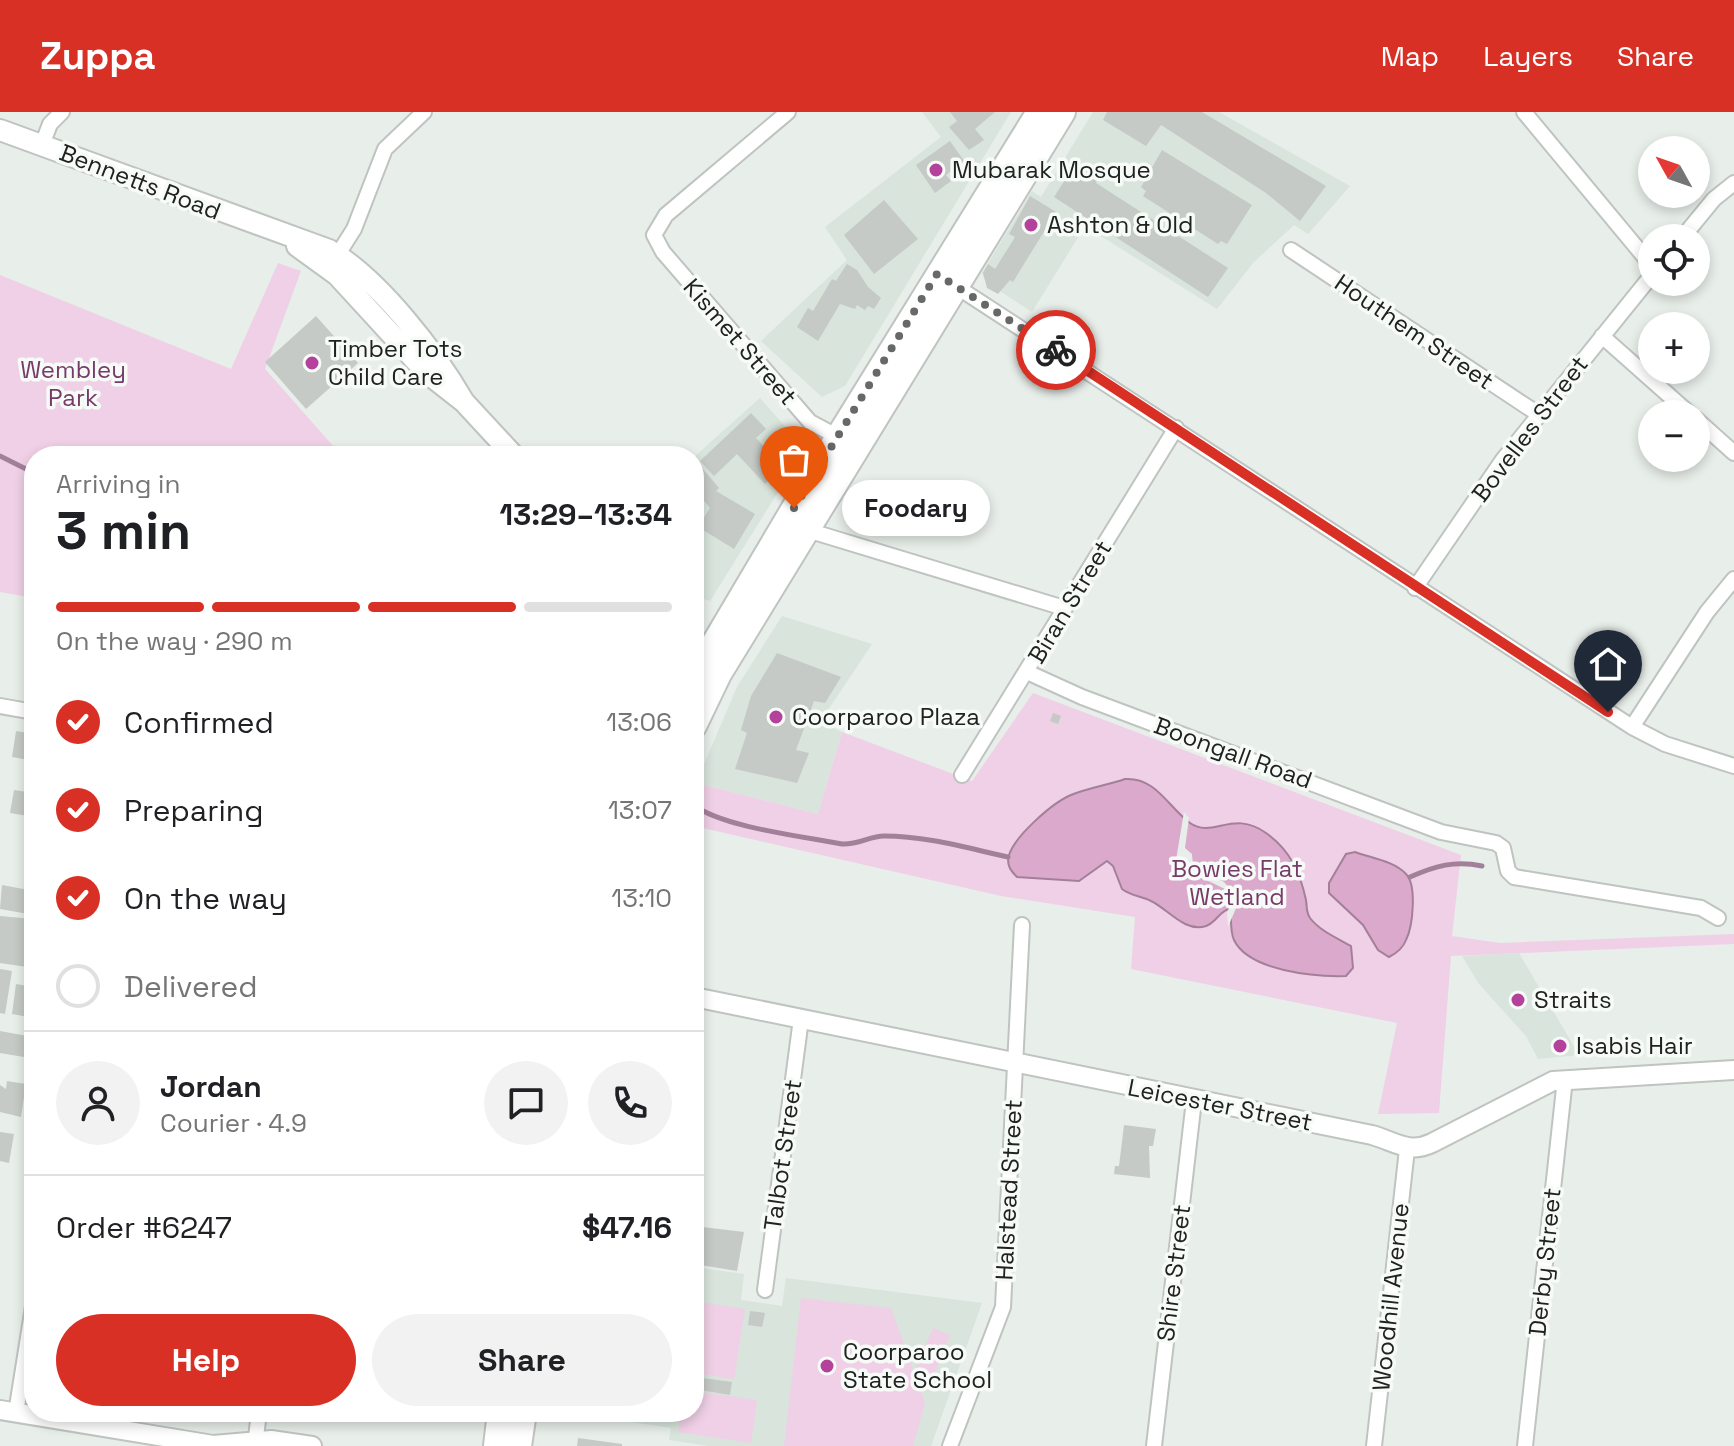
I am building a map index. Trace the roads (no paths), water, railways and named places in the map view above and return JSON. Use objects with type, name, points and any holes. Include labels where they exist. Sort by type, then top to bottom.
[{"type":"highway","points":[[704,664],[807,530],[1039,112]]},
{"type":"highway","points":[[704,664],[838,437],[1063,112]]},
{"type":"highway","points":[[496,1446],[499,1422]]},
{"type":"highway","points":[[519,1446],[523,1422]]},
{"type":"main road","name":"Bennetts Road","points":[[0,130],[280,234],[333,262],[427,373],[464,402],[505,446]]},
{"type":"street","points":[[42,145],[50,124],[62,112]]},
{"type":"street","points":[[333,262],[354,229],[385,149],[424,112]]},
{"type":"street","name":"Kismet Street","points":[[788,112],[666,215],[654,235],[663,252],[810,422],[838,437]]},
{"type":"street","points":[[1524,112],[1638,249]]},
{"type":"street","points":[[1693,224],[1714,199],[1734,183]]},
{"type":"street","name":"Houthem Street","points":[[1291,250],[1538,414]]},
{"type":"street","points":[[947,280],[1632,727],[1665,744],[1734,766]]},
{"type":"street","name":"Bovelles Street","points":[[1415,588],[1538,414],[1638,292]]},
{"type":"street","points":[[1602,336],[1674,400]]},
{"type":"street","name":"Biran Street","points":[[962,775],[1176,428]]},
{"type":"street","points":[[1710,432],[1734,453]]},
{"type":"street","points":[[807,530],[1064,608]]},
{"type":"street","points":[[1632,727],[1707,612],[1734,579]]},
{"type":"street","name":"Boongall Road","points":[[1027,672],[1082,697],[1441,832],[1496,843],[1503,848],[1508,871],[1514,877],[1701,908],[1718,918]]},
{"type":"street","points":[[0,706],[24,710]]},
{"type":"street","name":"Halstead Street","points":[[950,1446],[1003,1307],[1022,925]]},
{"type":"street","name":"Leicester Street","points":[[704,999],[1372,1135],[1407,1149]]},
{"type":"street","name":"Talbot Street","points":[[765,1290],[801,1019]]},
{"type":"street","points":[[1407,1149],[1420,1149],[1535,1087],[1565,1079],[1734,1070]]},
{"type":"street","name":"Derby Street","points":[[1525,1446],[1565,1079]]},
{"type":"street","name":"Shire Street","points":[[1154,1446],[1194,1100]]},
{"type":"street","name":"Woodhill Avenue","points":[[1374,1446],[1407,1149]]},
{"type":"street","points":[[8,1411],[24,1343]]},
{"type":"street","points":[[74,1422],[213,1445],[312,1446]]},
{"type":"street","points":[[256,1444],[258,1422]]},
{"type":"waterway","points":[[0,456],[24,468]]},
{"type":"waterway","points":[[704,811],[743,825],[842,844],[879,836],[915,838],[1008,857]]},
{"type":"waterway","points":[[1410,877],[1445,865],[1482,866]]},
{"type":"place","name":"Mubarak Mosque","points":[[936,170]]},
{"type":"place","name":"Ashton & Old","points":[[1031,225]]},
{"type":"place","name":"Timber Tots Child Care","points":[[312,363]]},
{"type":"place","name":"Foodary","points":[[794,508]]},
{"type":"place","name":"Coorparoo Plaza","points":[[776,717]]},
{"type":"place","name":"Straits","points":[[1518,1000]]},
{"type":"place","name":"Isabis Hair","points":[[1560,1046]]},
{"type":"place","name":"Coorparoo State School","points":[[827,1366]]},
{"type":"park label","name":"Wembley Park","points":[[73,384]]},
{"type":"park label","name":"Bowies Flat Wetland","points":[[1237,883]]}]
